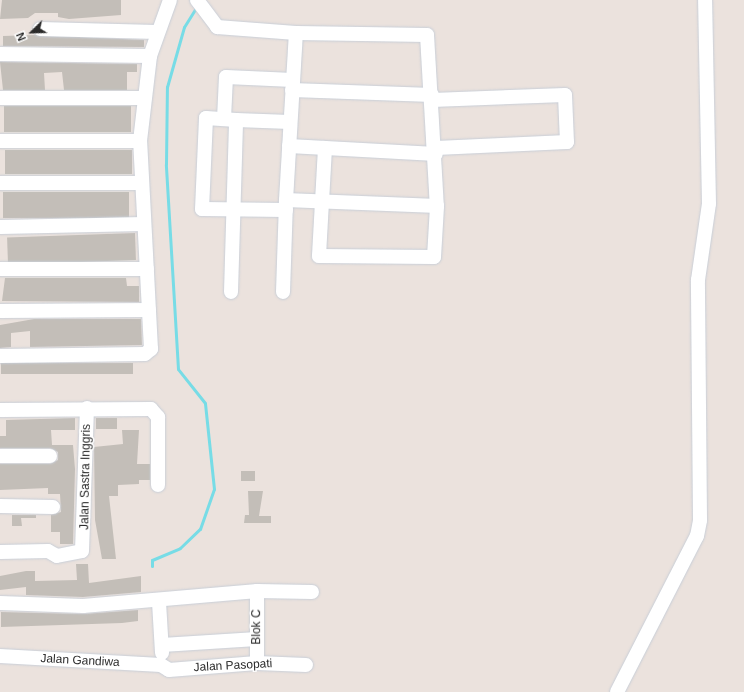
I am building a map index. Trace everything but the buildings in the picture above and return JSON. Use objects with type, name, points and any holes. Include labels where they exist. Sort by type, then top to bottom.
[{"type":"street","points":[[0,356],[145,354],[151,349],[140,141],[143,98],[150,56],[157,32],[170,0]]},
{"type":"street","points":[[197,0],[217,27],[296,33],[427,35],[436,151],[437,206],[434,257],[319,256],[325,148]]},
{"type":"street","points":[[617,692],[697,536],[700,520],[698,280],[709,204],[705,0]]},
{"type":"street","points":[[40,29],[157,32]]},
{"type":"street","points":[[283,292],[290,122],[296,33]]},
{"type":"street","points":[[0,54],[150,56]]},
{"type":"street","points":[[231,292],[234,210],[230,119],[226,77],[292,85],[432,97],[565,94],[567,142],[436,151],[289,146]]},
{"type":"street","points":[[0,98],[143,98]]},
{"type":"street","points":[[290,122],[206,118],[202,208],[234,210],[321,201],[437,206]]},
{"type":"street","points":[[0,141],[140,141]]},
{"type":"street","points":[[0,183],[142,182]]},
{"type":"street","points":[[0,227],[144,224]]},
{"type":"street","points":[[0,268],[147,269]]},
{"type":"street","points":[[0,311],[149,310]]},
{"type":"street","points":[[0,410],[87,408],[156,412],[158,485]]},
{"type":"street","name":"Jalan Sastra Inggris","points":[[0,552],[48,552],[57,556],[78,554],[84,546],[87,408]]},
{"type":"street","points":[[0,456],[50,456]]},
{"type":"street","points":[[0,506],[53,507]]},
{"type":"street","points":[[0,603],[83,606],[159,602],[257,591],[312,592]]},
{"type":"street","name":"Blok C","points":[[257,591],[257,663]]},
{"type":"street","points":[[159,602],[162,645],[161,665]]},
{"type":"street","points":[[162,645],[257,639]]},
{"type":"street","name":"Jalan Gandiwa","points":[[0,656],[161,665]]},
{"type":"street","name":"Jalan Pasopati","points":[[161,665],[169,670],[257,663],[306,665]]},
{"type":"waterway","points":[[152,566],[152,560],[180,548],[200,529],[214,489],[205,403],[178,369],[166,164],[167,87],[184,27],[197,6]]}]
